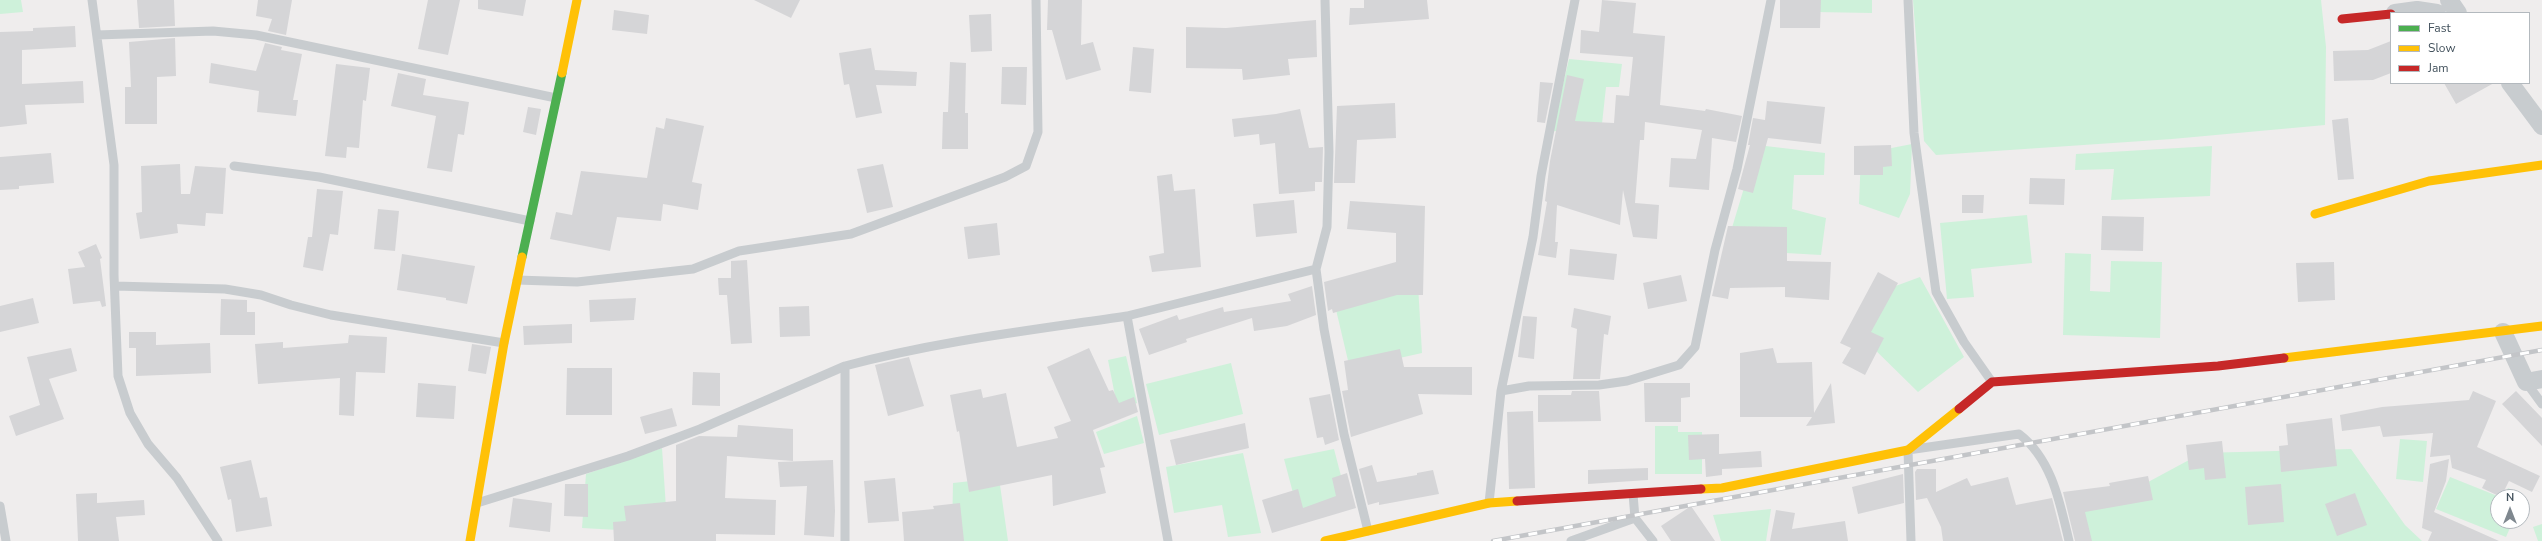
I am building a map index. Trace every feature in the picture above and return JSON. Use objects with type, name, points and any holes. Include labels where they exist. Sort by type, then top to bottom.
[{"type":"street","points":[[470,541],[504,342],[576,0]]},
{"type":"street","points":[[2449,0],[2457,12]]},
{"type":"street","points":[[2402,12],[2417,10],[2430,12]]},
{"type":"street","points":[[2342,19],[2390,14]]},
{"type":"street","points":[[2511,84],[2542,126]]},
{"type":"street","points":[[2315,214],[2429,181],[2542,164]]},
{"type":"street","points":[[1325,541],[1489,503],[1722,488],[1908,450],[1992,382],[2218,366],[2542,326]]},
{"type":"street","points":[[2503,332],[2534,380]]},
{"type":"lane","points":[[92,0],[114,165],[115,286],[118,376],[130,413],[148,444],[177,478],[218,541]]},
{"type":"lane","points":[[517,280],[577,282],[693,269],[739,251],[851,234],[1005,177],[1026,166],[1038,132],[1036,0]]},
{"type":"lane","points":[[1325,0],[1329,152],[1327,227],[1316,269],[1324,329],[1342,427],[1368,531]]},
{"type":"lane","points":[[1489,503],[1501,391],[1531,245],[1540,176],[1575,0]]},
{"type":"lane","points":[[1501,391],[1529,386],[1599,385],[1627,381],[1679,365],[1695,346],[1715,250],[1737,168],[1771,0]]},
{"type":"lane","points":[[1908,0],[1914,133],[1936,292],[1964,342],[1992,382]]},
{"type":"lane","points":[[97,35],[214,31],[256,35],[556,98]]},
{"type":"lane","points":[[234,166],[319,177],[530,221]]},
{"type":"lane","points":[[477,503],[628,456],[700,429],[845,366],[883,356],[978,338],[1127,316],[1316,269]]},
{"type":"lane","points":[[115,286],[225,289],[261,295],[291,306],[331,315],[504,342]]},
{"type":"lane","points":[[1127,316],[1168,541]]},
{"type":"lane","points":[[845,366],[845,541]]},
{"type":"lane","points":[[2534,380],[2542,404]]},
{"type":"lane","points":[[1911,541],[1908,450],[2019,434],[2032,443],[2052,480],[2069,541]]},
{"type":"lane","points":[[1633,494],[1635,518],[1653,541]]},
{"type":"lane","points":[[0,506],[6,541]]},
{"type":"lane","points":[[1571,541],[1635,518]]},
{"type":"green space","points":[[0,0],[21,0],[23,12],[0,14]]},
{"type":"green space","points":[[1815,0],[1872,0],[1872,13],[1815,12]]},
{"type":"green space","points":[[1913,0],[2321,0],[2326,47],[2325,125],[2172,139],[1936,155],[1924,141]]},
{"type":"green space","points":[[1569,59],[1622,64],[1619,87],[1606,87],[1601,133],[1552,131]]},
{"type":"green space","points":[[1912,144],[1910,194],[1899,218],[1859,204],[1861,154]]},
{"type":"green space","points":[[1757,145],[1825,153],[1824,175],[1794,175],[1792,209],[1826,218],[1821,255],[1733,250],[1731,231]]},
{"type":"green space","points":[[2212,146],[2210,196],[2111,200],[2114,169],[2075,170],[2076,154]]},
{"type":"green space","points":[[2027,215],[2032,263],[1971,269],[1974,297],[1947,299],[1940,223]]},
{"type":"green space","points":[[2065,253],[2091,254],[2090,291],[2110,292],[2111,261],[2162,262],[2160,338],[2063,335]]},
{"type":"green space","points":[[1920,277],[1964,357],[1918,392],[1863,338],[1874,294]]},
{"type":"green space","points":[[1418,285],[1422,353],[1350,369],[1333,297]]},
{"type":"green space","points":[[1126,356],[1137,403],[1118,411],[1108,360]]},
{"type":"green space","points":[[1231,363],[1243,414],[1159,435],[1146,384]]},
{"type":"green space","points":[[1137,416],[1144,443],[1104,454],[1096,432]]},
{"type":"green space","points":[[1655,426],[1678,426],[1678,432],[1702,432],[1702,474],[1655,474]]},
{"type":"green space","points":[[2400,439],[2427,441],[2423,482],[2396,479]]},
{"type":"green space","points":[[662,448],[666,508],[636,531],[582,528],[586,474]]},
{"type":"green space","points":[[1334,449],[1348,503],[1285,521],[1293,493],[1284,459]]},
{"type":"green space","points":[[2351,449],[2405,525],[2422,541],[2078,541],[2069,499],[2137,488],[2202,453]]},
{"type":"green space","points":[[1243,453],[1261,533],[1228,537],[1222,505],[1174,513],[1166,467]]},
{"type":"green space","points":[[2450,477],[2490,493],[2490,529],[2510,529],[2506,537],[2436,509]]},
{"type":"green space","points":[[999,478],[1008,541],[912,541],[952,533],[953,483]]},
{"type":"green space","points":[[1771,509],[1766,541],[1721,541],[1713,515]]},
{"type":"green space","points":[[2542,524],[2542,541],[2538,541],[2533,527]]},
{"type":"building","points":[[137,0],[174,0],[175,26],[139,28]]},
{"type":"building","points":[[258,0],[292,0],[286,35],[268,31],[272,19],[256,16]]},
{"type":"building","points":[[428,0],[460,0],[448,55],[418,49]]},
{"type":"building","points":[[478,0],[526,0],[523,16],[478,9]]},
{"type":"building","points":[[754,0],[800,0],[791,18]]},
{"type":"building","points":[[1048,0],[1082,0],[1081,45],[1093,42],[1101,70],[1066,80],[1052,30],[1047,30]]},
{"type":"building","points":[[1364,0],[1427,0],[1429,19],[1349,25],[1350,8],[1364,8]]},
{"type":"building","points":[[1602,0],[1636,3],[1633,33],[1665,36],[1660,105],[1705,111],[1706,109],[1742,116],[1736,142],[1712,138],[1709,190],[1669,187],[1671,158],[1696,159],[1702,130],[1645,122],[1644,140],[1640,140],[1635,203],[1659,205],[1657,239],[1633,237],[1623,190],[1620,225],[1557,205],[1555,242],[1558,242],[1556,258],[1538,255],[1547,202],[1545,201],[1550,161],[1567,75],[1584,79],[1575,121],[1614,123],[1616,95],[1629,96],[1633,57],[1580,53],[1581,30],[1599,32]]},
{"type":"building","points":[[1780,0],[1821,0],[1820,28],[1780,28]]},
{"type":"building","points":[[614,10],[649,15],[647,34],[612,30]]},
{"type":"building","points":[[991,14],[992,51],[971,52],[969,15]]},
{"type":"building","points":[[1316,20],[1317,57],[1288,59],[1290,75],[1243,80],[1242,69],[1186,68],[1186,27],[1226,28]]},
{"type":"building","points":[[75,26],[76,47],[22,50],[22,84],[83,81],[84,103],[25,105],[27,124],[0,127],[0,32],[33,31],[33,28]]},
{"type":"building","points":[[175,38],[176,76],[157,77],[157,124],[125,124],[125,87],[131,87],[129,42]]},
{"type":"building","points":[[2390,41],[2390,73],[2373,80],[2334,81],[2333,51],[2368,50]]},
{"type":"building","points":[[265,43],[282,47],[281,50],[302,54],[293,100],[298,100],[296,116],[257,112],[259,91],[209,83],[211,63],[256,71]]},
{"type":"building","points":[[1133,47],[1154,49],[1151,93],[1129,91]]},
{"type":"building","points":[[871,48],[875,70],[917,72],[916,86],[876,85],[882,113],[856,118],[849,84],[844,85],[839,53]]},
{"type":"building","points":[[950,62],[966,63],[965,113],[968,113],[968,149],[942,149],[943,112],[948,112]]},
{"type":"building","points":[[336,64],[370,68],[366,101],[363,100],[359,148],[347,147],[346,158],[325,156]]},
{"type":"building","points":[[1002,67],[1027,67],[1026,105],[1001,104]]},
{"type":"building","points":[[398,73],[426,79],[423,95],[469,102],[464,135],[458,134],[452,172],[427,168],[436,116],[391,106]]},
{"type":"building","points":[[1540,82],[1553,83],[1545,123],[1537,122]]},
{"type":"building","points":[[2445,84],[2492,84],[2456,104]]},
{"type":"building","points":[[1767,101],[1825,107],[1821,144],[1768,138],[1753,193],[1738,189],[1750,145],[1748,145],[1753,118],[1765,120]]},
{"type":"building","points":[[1395,103],[1396,138],[1357,140],[1355,183],[1334,183],[1337,106]]},
{"type":"building","points":[[528,107],[541,109],[536,135],[523,132]]},
{"type":"building","points":[[1300,109],[1309,148],[1323,147],[1322,182],[1315,182],[1315,191],[1279,194],[1275,143],[1260,145],[1259,134],[1234,137],[1232,119],[1276,114]]},
{"type":"building","points":[[666,118],[704,126],[692,182],[702,184],[698,210],[663,204],[661,221],[617,217],[610,251],[550,239],[556,212],[572,215],[581,171],[647,178],[656,127],[664,129]]},
{"type":"building","points":[[2348,118],[2354,179],[2338,180],[2332,120]]},
{"type":"building","points":[[1891,145],[1892,166],[1883,167],[1883,175],[1854,175],[1854,146]]},
{"type":"building","points":[[51,153],[54,183],[19,186],[19,189],[0,190],[0,157]]},
{"type":"building","points":[[180,164],[181,194],[190,194],[195,166],[226,168],[223,214],[206,213],[205,226],[177,224],[178,233],[140,239],[136,213],[142,212],[141,166]]},
{"type":"building","points":[[883,164],[893,207],[867,213],[857,169]]},
{"type":"building","points":[[1172,174],[1174,191],[1195,189],[1201,267],[1152,272],[1149,256],[1164,253],[1157,176]]},
{"type":"building","points":[[2030,178],[2065,179],[2064,205],[2029,204]]},
{"type":"building","points":[[317,189],[343,191],[338,235],[330,234],[323,271],[303,267],[308,237],[312,237]]},
{"type":"building","points":[[1962,195],[1984,195],[1983,213],[1962,213]]},
{"type":"building","points":[[1294,200],[1297,233],[1256,237],[1253,204]]},
{"type":"building","points":[[1350,201],[1425,206],[1423,295],[1397,295],[1333,313],[1332,309],[1328,311],[1324,282],[1396,262],[1396,233],[1347,229]]},
{"type":"building","points":[[378,209],[399,211],[395,251],[374,249]]},
{"type":"building","points":[[2102,216],[2144,217],[2143,251],[2101,250]]},
{"type":"building","points":[[997,223],[1000,255],[968,259],[964,227]]},
{"type":"building","points":[[1728,226],[1787,227],[1787,261],[1831,262],[1829,300],[1785,297],[1785,287],[1730,288],[1728,299],[1712,296]]},
{"type":"building","points":[[96,244],[102,258],[100,259],[106,306],[102,307],[100,301],[73,304],[68,269],[85,267],[78,252]]},
{"type":"building","points":[[1570,249],[1617,254],[1614,280],[1568,275]]},
{"type":"building","points":[[402,254],[475,266],[467,304],[446,300],[446,298],[397,290]]},
{"type":"building","points":[[747,260],[752,343],[731,344],[727,295],[719,295],[718,278],[731,278],[731,261]]},
{"type":"building","points":[[2334,262],[2335,300],[2298,302],[2296,263]]},
{"type":"building","points":[[1878,272],[1898,283],[1871,332],[1884,338],[1865,375],[1842,363],[1851,348],[1840,343]]},
{"type":"building","points":[[1681,275],[1687,301],[1648,309],[1643,283]]},
{"type":"building","points":[[1312,286],[1316,315],[1287,326],[1254,331],[1252,318],[1186,339],[1187,342],[1149,355],[1139,329],[1177,315],[1179,320],[1223,307],[1224,312],[1291,301],[1288,294]]},
{"type":"building","points":[[33,298],[39,323],[0,332],[0,306]]},
{"type":"building","points":[[636,298],[634,320],[590,322],[589,300]]},
{"type":"building","points":[[221,299],[247,300],[247,312],[255,312],[255,335],[220,335]]},
{"type":"building","points":[[809,306],[810,336],[780,337],[779,307]]},
{"type":"building","points":[[1574,308],[1611,316],[1608,335],[1604,334],[1600,379],[1573,379],[1577,329],[1571,327]]},
{"type":"building","points":[[1523,316],[1537,317],[1534,359],[1518,357]]},
{"type":"building","points":[[572,324],[572,343],[524,345],[523,326]]},
{"type":"building","points":[[129,332],[156,332],[156,345],[210,343],[211,373],[136,376],[136,348],[129,348]]},
{"type":"building","points":[[349,335],[387,337],[385,373],[356,372],[354,416],[339,415],[340,378],[258,384],[255,344],[283,342],[283,348],[348,343]]},
{"type":"building","points":[[472,344],[491,347],[486,374],[468,371]]},
{"type":"building","points":[[71,348],[77,371],[49,379],[64,419],[16,436],[9,416],[40,405],[27,357]]},
{"type":"building","points":[[1089,348],[1109,391],[1113,390],[1119,403],[1134,397],[1138,412],[1093,430],[1105,467],[1100,468],[1106,493],[1053,506],[1052,475],[969,492],[959,431],[957,432],[950,395],[981,389],[983,398],[1006,393],[1017,447],[1058,438],[1054,427],[1071,421],[1047,367]]},
{"type":"building","points":[[1773,348],[1777,363],[1812,362],[1814,413],[1831,383],[1835,423],[1806,426],[1812,417],[1740,417],[1740,353]]},
{"type":"building","points":[[1400,349],[1404,367],[1472,367],[1472,395],[1418,394],[1423,414],[1351,437],[1342,391],[1348,390],[1344,361]]},
{"type":"building","points":[[909,357],[924,406],[888,416],[875,365]]},
{"type":"building","points":[[567,368],[612,368],[612,415],[566,415]]},
{"type":"building","points":[[693,372],[720,373],[720,406],[692,405]]},
{"type":"building","points":[[418,383],[456,386],[454,419],[416,417]]},
{"type":"building","points":[[1644,383],[1690,383],[1690,397],[1681,398],[1681,422],[1645,422]]},
{"type":"building","points":[[1572,391],[1599,391],[1601,421],[1538,422],[1538,395],[1571,395]]},
{"type":"building","points":[[2473,391],[2496,401],[2477,447],[2540,476],[2532,492],[2530,489],[2526,489],[2509,481],[2505,489],[2490,489],[2490,492],[2482,488],[2486,480],[2452,468],[2450,455],[2430,457],[2433,433],[2383,437],[2380,426],[2342,431],[2340,415],[2382,407],[2469,400]]},
{"type":"building","points":[[2516,391],[2542,418],[2542,446],[2502,404]]},
{"type":"building","points":[[1330,394],[1339,440],[1325,445],[1323,437],[1317,438],[1309,398]]},
{"type":"building","points":[[672,408],[677,426],[645,434],[640,417]]},
{"type":"building","points":[[1533,411],[1535,488],[1509,489],[1507,412]]},
{"type":"building","points":[[2332,418],[2337,466],[2281,472],[2279,446],[2288,445],[2286,424]]},
{"type":"building","points":[[1245,423],[1249,448],[1176,465],[1170,440]]},
{"type":"building","points":[[738,425],[793,429],[793,461],[727,456],[725,498],[776,500],[775,535],[716,534],[716,541],[614,541],[613,522],[626,521],[624,506],[676,501],[676,445],[699,436],[737,437]]},
{"type":"building","points":[[1719,434],[1719,454],[1761,451],[1762,467],[1722,469],[1722,475],[1706,477],[1705,459],[1689,460],[1688,435]]},
{"type":"building","points":[[2222,441],[2226,478],[2205,480],[2204,468],[2189,470],[2186,445]]},
{"type":"building","points":[[2449,459],[2446,481],[2434,512],[2499,541],[2428,541],[2432,532],[2422,528],[2430,464]]},
{"type":"building","points":[[251,460],[260,498],[267,497],[272,526],[236,532],[231,499],[228,500],[220,467]]},
{"type":"building","points":[[833,460],[835,511],[834,537],[804,535],[807,486],[780,487],[778,462]]},
{"type":"building","points":[[1372,465],[1377,482],[1417,475],[1417,473],[1433,470],[1439,494],[1379,505],[1379,502],[1368,505],[1359,469]]},
{"type":"building","points":[[1648,468],[1648,480],[1588,484],[1588,470]]},
{"type":"building","points":[[1917,469],[1936,469],[1936,492],[1967,478],[1971,486],[2008,477],[2016,505],[2052,498],[2063,541],[1943,541],[1941,527],[1927,498],[1916,500],[1915,472]]},
{"type":"building","points":[[1347,473],[1356,508],[1272,533],[1262,500],[1298,489],[1303,508],[1336,496],[1332,478]]},
{"type":"building","points":[[1903,474],[1904,503],[1858,514],[1852,487]]},
{"type":"building","points":[[2148,476],[2153,500],[2085,512],[2092,541],[2075,541],[2063,492],[2110,486],[2109,483]]},
{"type":"building","points":[[895,478],[899,521],[868,523],[864,481]]},
{"type":"building","points":[[565,484],[588,484],[588,517],[564,516]]},
{"type":"building","points":[[2281,484],[2284,522],[2248,525],[2245,487]]},
{"type":"building","points":[[97,493],[97,503],[144,500],[145,515],[116,517],[119,541],[78,541],[76,494]]},
{"type":"building","points":[[2355,493],[2367,525],[2337,536],[2325,504]]},
{"type":"building","points":[[513,498],[552,503],[550,532],[509,527]]},
{"type":"building","points":[[960,503],[964,541],[904,541],[902,512],[934,509],[933,506]]},
{"type":"building","points":[[1691,506],[1715,541],[1671,541],[1661,526]]},
{"type":"building","points":[[1776,510],[1795,513],[1792,529],[1845,521],[1848,541],[1770,541]]},
{"type":"railway","points":[[1493,541],[2542,350]]},
{"type":"traffic: fast","points":[[522,257],[562,73]]},
{"type":"traffic: slow","points":[[562,73],[577,0]]},
{"type":"traffic: slow","points":[[2315,214],[2429,181],[2542,165]]},
{"type":"traffic: slow","points":[[470,541],[504,343],[522,257]]},
{"type":"traffic: slow","points":[[2284,358],[2542,326]]},
{"type":"traffic: slow","points":[[1701,489],[1722,488],[1908,450],[1959,409]]},
{"type":"traffic: slow","points":[[1325,541],[1489,503],[1517,501]]},
{"type":"traffic: jam","points":[[2342,19],[2390,14]]},
{"type":"traffic: jam","points":[[1959,409],[1992,382],[2218,366],[2284,358]]},
{"type":"traffic: jam","points":[[1517,501],[1701,489]]}]
